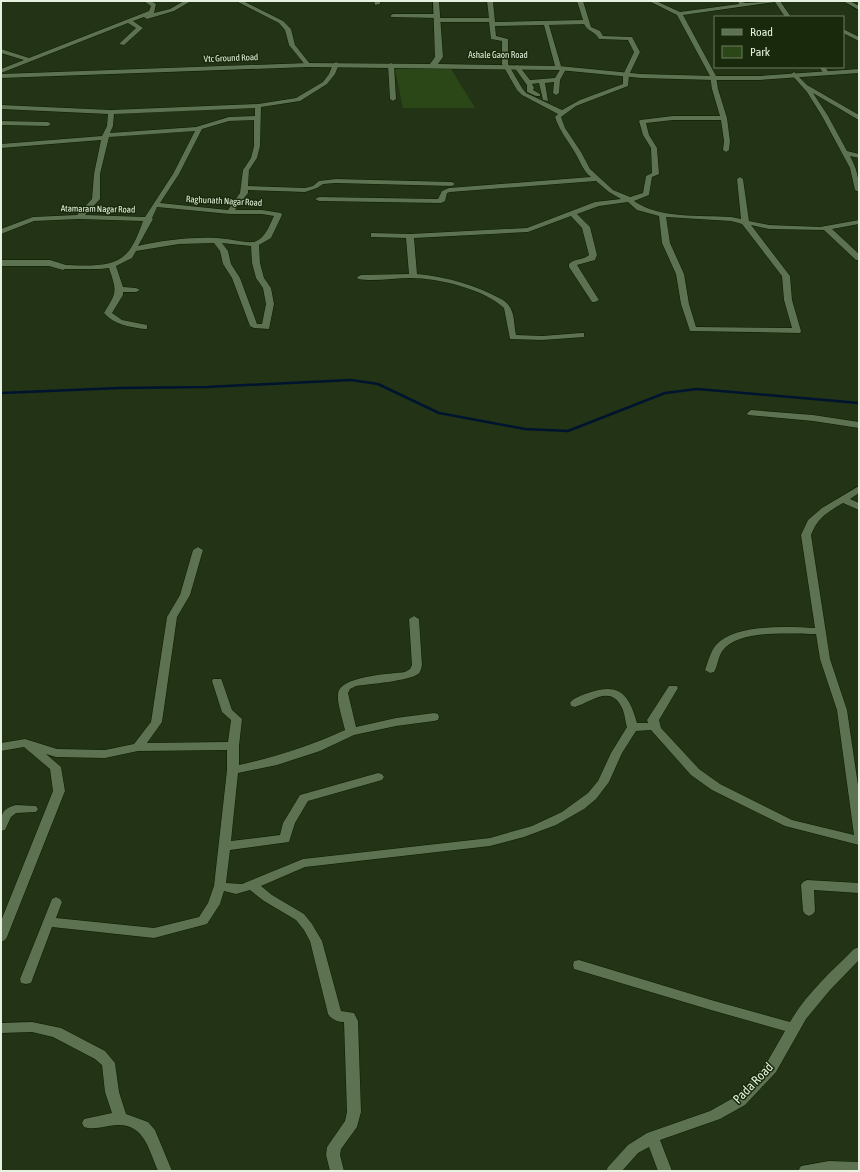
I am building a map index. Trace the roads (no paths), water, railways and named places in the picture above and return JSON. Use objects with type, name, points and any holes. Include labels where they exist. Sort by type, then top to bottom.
[{"type":"street","points":[[1,71],[152,12],[154,5],[147,1]]},
{"type":"street","points":[[137,18],[152,17],[172,10],[188,1]]},
{"type":"street","points":[[239,1],[281,22],[288,30],[292,45],[308,65]]},
{"type":"street","points":[[433,65],[439,57],[436,1]]},
{"type":"street","points":[[490,1],[493,38],[505,39],[506,65],[519,89],[524,94],[562,113]]},
{"type":"street","points":[[580,1],[586,15],[586,22],[589,28],[598,32],[601,38],[630,38],[633,41],[637,52],[626,74],[626,85],[600,96],[583,99],[567,108],[558,117],[562,128],[578,152],[587,170],[611,191],[629,200],[640,208],[662,215],[703,216],[731,219],[769,227],[826,228],[859,222]]},
{"type":"street","points":[[652,1],[678,14],[774,1]]},
{"type":"street","points":[[739,1],[745,5]]},
{"type":"street","points":[[777,1],[787,16]]},
{"type":"street","points":[[846,1],[859,8]]},
{"type":"street","points":[[678,14],[713,77],[724,118],[727,141],[726,150]]},
{"type":"street","points":[[393,16],[492,22],[586,22]]},
{"type":"street","points":[[122,44],[140,28],[129,21]]},
{"type":"street","points":[[546,23],[561,67],[557,80],[556,93]]},
{"type":"street","points":[[844,32],[859,39]]},
{"type":"street","points":[[1,51],[30,60]]},
{"type":"street","points":[[439,57],[449,65]]},
{"type":"street","points":[[1,107],[111,112],[258,106],[298,100],[325,83],[332,74],[336,64]]},
{"type":"street","name":"Vtc Ground Road","points":[[1,76],[336,64],[462,65]]},
{"type":"street","points":[[391,65],[393,99]]},
{"type":"street","name":"Ashale Gaon Road","points":[[462,65],[561,67],[626,74],[713,77],[759,77],[795,75],[824,71],[859,71]]},
{"type":"street","name":"Ashale Gaon Road","points":[[506,65],[518,67],[561,67]]},
{"type":"street","points":[[518,67],[526,76],[531,88],[529,91],[548,101],[542,81]]},
{"type":"street","points":[[795,75],[826,116],[832,131],[853,168],[859,190]]},
{"type":"street","points":[[528,82],[557,80]]},
{"type":"street","points":[[802,83],[859,118]]},
{"type":"street","points":[[230,212],[244,193],[246,170],[254,158],[257,146],[258,106]]},
{"type":"street","points":[[79,216],[96,199],[97,174],[110,126],[111,112]]},
{"type":"street","points":[[1,146],[199,128],[232,118],[258,118]]},
{"type":"street","points":[[374,236],[410,236],[528,230],[598,204],[629,200],[647,194],[649,185],[647,180],[649,176],[656,174],[654,148],[646,135],[642,121],[673,118],[724,118]]},
{"type":"street","points":[[1,123],[48,124]]},
{"type":"street","points":[[1,270],[47,270],[63,267],[100,267],[112,265],[129,256],[149,218],[150,212],[178,170],[187,150],[198,133],[199,128]]},
{"type":"street","points":[[845,153],[859,156]]},
{"type":"street","points":[[319,199],[441,201],[444,192],[449,190],[596,179]]},
{"type":"street","points":[[662,215],[666,243],[680,274],[685,304],[693,329],[797,331],[788,300],[786,276],[746,222],[740,179]]},
{"type":"street","points":[[245,188],[306,190],[315,187],[321,182],[336,181],[452,184]]},
{"type":"street","name":"Raghunath Nagar Road","points":[[155,205],[230,212],[262,212],[278,215],[268,236],[255,244]]},
{"type":"street","points":[[572,213],[586,227],[593,255],[592,258],[588,260],[575,262],[572,264],[595,300]]},
{"type":"street","name":"Atamaram Nagar Road","points":[[1,232],[33,220],[79,216],[126,219],[149,218]]},
{"type":"street","points":[[1,226],[11,228]]},
{"type":"street","points":[[826,228],[859,258]]},
{"type":"street","points":[[410,236],[413,276]]},
{"type":"street","points":[[134,248],[153,244],[216,240],[255,244],[256,263],[260,278],[267,288],[270,304],[266,327],[254,326],[236,278],[227,264],[224,251],[216,240]]},
{"type":"street","points":[[1,263],[50,263],[63,267]]},
{"type":"street","points":[[112,265],[119,289],[119,295],[108,309],[108,313],[120,322],[144,326]]},
{"type":"street","points":[[361,277],[389,275],[433,277],[458,282],[481,291],[503,304],[509,312],[513,337],[542,338],[581,335]]},
{"type":"street","points":[[119,289],[136,290]]},
{"type":"street","points":[[751,414],[813,418],[859,426]]},
{"type":"street","points":[[859,488],[811,522],[806,535],[825,659],[842,710],[859,834]]},
{"type":"street","points":[[842,499],[859,507]]},
{"type":"street","points":[[138,747],[156,722],[172,617],[185,595],[198,550]]},
{"type":"street","points":[[351,732],[343,693],[346,687],[353,683],[407,675],[415,671],[417,665],[414,619]]},
{"type":"street","points":[[710,670],[719,648],[725,642],[737,636],[765,632],[820,630]]},
{"type":"street","points":[[48,922],[154,934],[203,921],[214,904],[220,886],[226,846],[233,770],[233,746],[237,719],[227,712],[217,681]]},
{"type":"street","points":[[673,688],[653,720],[656,729],[695,772],[716,787],[789,823],[859,841]]},
{"type":"street","points":[[575,703],[605,691],[612,693],[618,697],[628,709],[629,719],[633,727]]},
{"type":"street","points":[[233,770],[273,762],[316,748],[351,732],[396,722],[434,717]]},
{"type":"street","points":[[633,727],[655,726]]},
{"type":"street","points":[[220,886],[236,888],[252,885],[303,863],[490,842],[520,835],[550,824],[570,813],[592,796],[603,783],[612,763],[633,727]]},
{"type":"street","points":[[1,937],[59,791],[55,767],[25,743]]},
{"type":"street","points":[[1,747],[25,743],[56,753],[105,754],[138,747],[233,746]]},
{"type":"street","points":[[226,846],[285,839],[289,823],[304,798],[378,777]]},
{"type":"street","points":[[1,826],[8,811],[15,809],[32,809]]},
{"type":"street","points":[[252,885],[268,898],[300,917],[308,927],[316,941],[335,1014],[340,1017],[349,1017],[351,1020],[354,1112],[352,1122],[334,1147],[333,1155],[337,1171]]},
{"type":"street","points":[[810,911],[807,885],[859,888]]},
{"type":"street","points":[[26,979],[56,902]]},
{"type":"street","name":"Pada Road","points":[[613,1171],[633,1149],[652,1137],[715,1115],[740,1101],[771,1068],[801,1015],[825,986],[859,952]]},
{"type":"street","points":[[579,965],[710,1005],[794,1028]]},
{"type":"street","points":[[1,1028],[32,1027],[56,1032],[100,1055],[108,1063],[112,1092],[120,1118]]},
{"type":"street","points":[[88,1123],[120,1118],[143,1126],[150,1134],[165,1171]]},
{"type":"street","points":[[652,1137],[665,1171]]},
{"type":"street","points":[[807,1171],[829,1168],[859,1169]]},
{"type":"waterway","points":[[1,393],[119,388],[207,387],[351,380],[378,384],[439,413],[525,429],[568,431],[665,393],[697,389],[859,403]]}]
